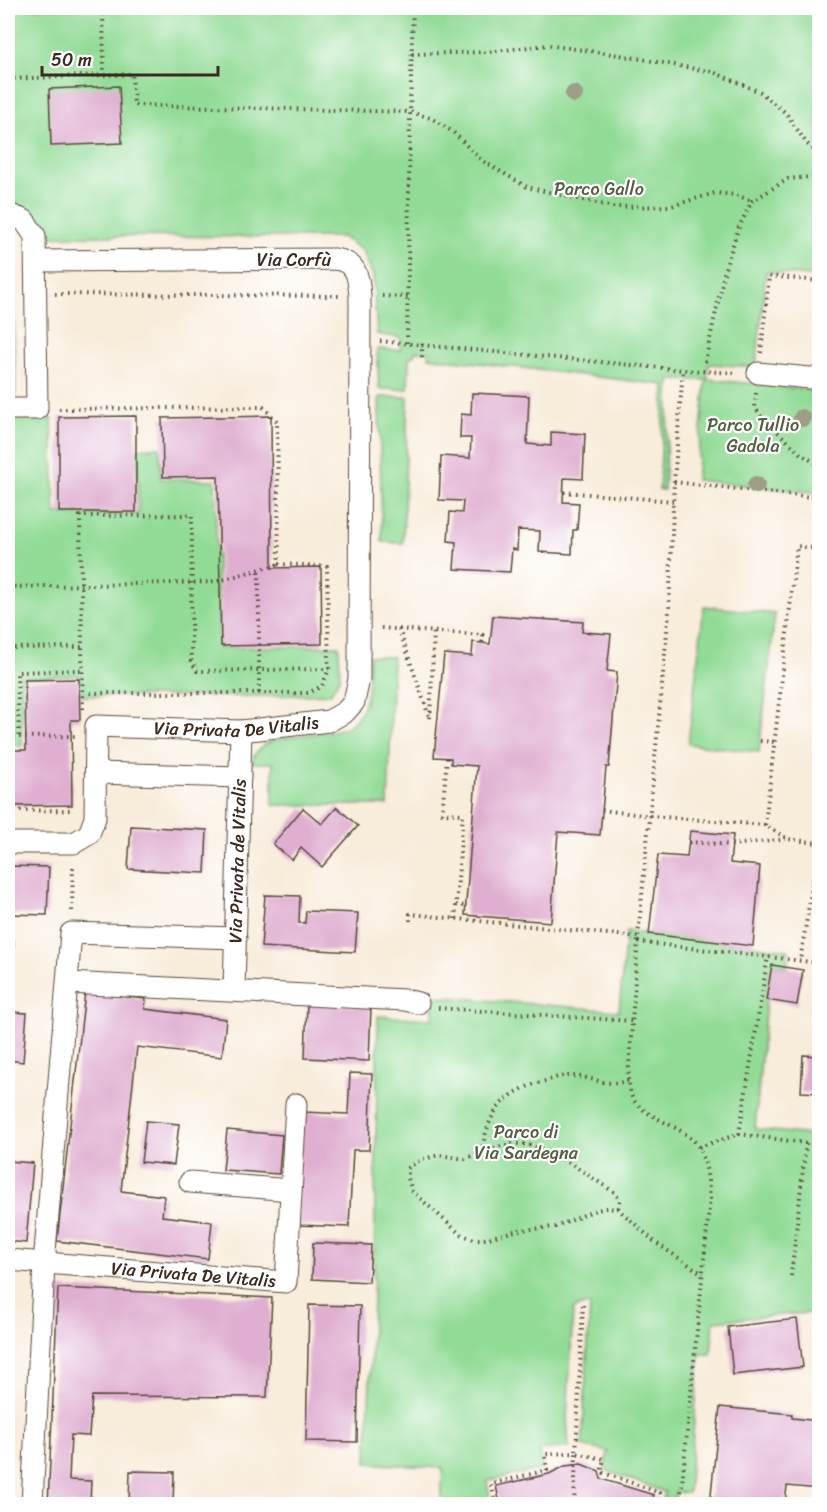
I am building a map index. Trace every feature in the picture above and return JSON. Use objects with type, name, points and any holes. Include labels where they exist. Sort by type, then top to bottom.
[{"type":"street","points":[[8,214],[24,220],[35,236],[37,261],[37,409],[8,409]]},
{"type":"street","name":"Via Corfù","points":[[37,261],[346,261],[355,270],[360,296],[361,569]]},
{"type":"street","points":[[758,373],[819,379]]},
{"type":"street","name":"Via Privata De Vitalis","points":[[74,843],[89,834],[95,818],[96,726],[242,731],[329,721],[345,712],[354,702],[359,679],[361,569]]},
{"type":"street","name":"Via Privata de Vitalis","points":[[234,990],[242,731]]},
{"type":"street","name":"Via Privata De Vitalis","points":[[96,773],[240,777]]},
{"type":"street","points":[[8,843],[74,843]]},
{"type":"street","points":[[32,1504],[44,1264],[71,933]]},
{"type":"street","name":"Via Privata De Vitalis","points":[[71,933],[236,938]]},
{"type":"street","points":[[68,983],[234,990],[405,1000],[418,1003]]},
{"type":"street","name":"Via Privata De Vitalis","points":[[44,1264],[286,1282],[296,1104]]},
{"type":"street","points":[[190,1182],[291,1190]]},
{"type":"street","points":[[8,1260],[44,1264]]},
{"type":"path","points":[[102,8],[104,75]]},
{"type":"path","points":[[407,343],[413,8]]},
{"type":"path","points":[[777,8],[819,14]]},
{"type":"path","points":[[412,54],[487,52],[547,45],[713,72],[760,92],[786,113],[807,144],[819,154]]},
{"type":"path","points":[[8,79],[132,74],[134,105],[410,112],[431,118],[453,132],[481,160],[527,187],[614,207],[671,206],[715,193],[736,195],[752,201]]},
{"type":"path","points":[[705,362],[725,269],[738,230],[752,201],[788,179],[819,176]]},
{"type":"path","points":[[36,294],[408,297]]},
{"type":"path","points":[[360,327],[380,341],[683,370],[758,373]]},
{"type":"path","points":[[422,344],[422,357]]},
{"type":"path","points":[[496,1504],[491,1484],[547,1470],[545,1454],[576,1454],[604,1459],[601,1472],[660,1493],[657,1502],[680,1503],[710,1198],[707,1171],[699,1147],[686,1135],[641,1107],[632,1098],[628,1081],[638,939],[669,611],[674,482],[683,370]]},
{"type":"path","points":[[37,409],[263,407],[277,421],[279,564]]},
{"type":"path","points":[[674,482],[819,498]]},
{"type":"path","points":[[564,492],[673,501]]},
{"type":"path","points":[[84,712],[80,516],[192,515],[191,660],[197,671],[329,669]]},
{"type":"path","points":[[765,825],[797,546],[819,549]]},
{"type":"path","points":[[8,587],[192,584],[214,582],[279,564],[327,566],[329,669],[322,686],[308,693],[86,693]]},
{"type":"path","points":[[259,570],[259,693]]},
{"type":"path","points":[[434,631],[430,719],[399,629],[434,631],[483,635],[482,643]]},
{"type":"path","points":[[8,648],[83,647]]},
{"type":"path","points":[[19,737],[17,672],[83,670]]},
{"type":"path","points":[[75,729],[75,746]]},
{"type":"path","points":[[8,736],[75,735]]},
{"type":"path","points":[[760,741],[775,742]]},
{"type":"path","points":[[447,758],[442,813],[463,814],[455,918]]},
{"type":"path","points":[[8,811],[76,810],[76,800]]},
{"type":"path","points":[[602,810],[765,825],[788,839]]},
{"type":"path","points":[[689,842],[732,845],[788,839],[819,843],[800,961]]},
{"type":"path","points":[[71,933],[74,843]]},
{"type":"path","points":[[456,905],[465,906]]},
{"type":"path","points":[[410,921],[410,914],[455,918],[819,963]]},
{"type":"path","points":[[739,1134],[768,956]]},
{"type":"path","points":[[418,1003],[433,1007],[632,1022]]},
{"type":"path","points":[[631,1039],[637,1039]]},
{"type":"path","points":[[482,1151],[491,1117],[504,1101],[521,1088],[566,1076],[586,1077],[603,1084],[628,1081]]},
{"type":"path","points":[[699,1147],[739,1134],[819,1144]]},
{"type":"path","points":[[791,1276],[806,1143]]},
{"type":"path","points":[[618,1209],[620,1200],[614,1192],[532,1145],[513,1144],[482,1151],[465,1159],[440,1155],[420,1160],[408,1168],[412,1191],[460,1234],[474,1239],[484,1239],[519,1230],[556,1227],[593,1211],[605,1208],[618,1209],[656,1243],[703,1274]]},
{"type":"path","points":[[574,1504],[584,1305]]},
{"type":"green space","name":"Parco Gallo","points":[[8,8],[819,8],[819,277],[766,272],[756,367],[709,364],[707,379],[819,391],[819,493],[696,480],[706,380],[670,380],[664,490],[659,490],[665,385],[429,357],[429,352],[415,351],[414,356],[409,357],[408,389],[379,389],[377,349],[400,350],[401,338],[377,334],[373,276],[363,251],[342,237],[50,236],[33,214],[8,201]]},
{"type":"green space","points":[[8,233],[12,237],[16,419],[52,419],[55,514],[138,514],[138,449],[160,447],[161,479],[215,480],[219,648],[339,646],[340,677],[330,694],[82,696],[81,676],[22,677],[22,746],[8,746]]},
{"type":"green space","points":[[381,397],[408,397],[403,543],[382,542],[379,399]]},
{"type":"green space","points":[[704,606],[775,614],[759,752],[688,744]]},
{"type":"green space","points":[[369,656],[393,657],[388,805],[273,805],[273,763],[252,763],[257,751],[267,743],[280,739],[328,732],[352,723],[365,701]]},
{"type":"green space","name":"Parco di Via Sardegna","points":[[626,931],[789,950],[787,967],[772,965],[766,1000],[755,1129],[819,1136],[819,1312],[714,1321],[711,1354],[700,1354],[688,1493],[676,1492],[674,1504],[661,1504],[665,1492],[604,1470],[608,1452],[582,1446],[590,1305],[583,1305],[573,1310],[567,1419],[569,1447],[539,1450],[542,1469],[487,1481],[491,1504],[441,1504],[443,1468],[367,1463],[374,1269],[378,1016],[432,1019],[434,996],[619,1011]]},
{"type":"building","points":[[119,86],[122,143],[51,146],[49,89]]},
{"type":"building","points":[[472,393],[529,396],[527,444],[551,446],[551,432],[585,434],[583,479],[564,478],[563,502],[579,503],[577,530],[573,530],[572,554],[539,552],[540,531],[518,530],[517,550],[512,549],[510,572],[454,569],[456,542],[448,541],[450,512],[462,513],[463,501],[439,500],[441,456],[470,458],[471,438],[460,438],[461,414],[471,415]]},
{"type":"building","points":[[136,416],[136,512],[59,512],[59,417]]},
{"type":"building","points":[[271,416],[272,568],[321,567],[322,644],[221,646],[218,476],[163,477],[162,418]]},
{"type":"building","points":[[493,616],[583,622],[582,632],[611,634],[607,671],[617,672],[609,767],[606,767],[600,835],[558,832],[551,922],[465,915],[477,766],[451,764],[451,758],[434,757],[444,654],[472,656],[473,642],[490,644]]},
{"type":"building","points":[[79,679],[80,720],[71,720],[72,805],[8,806],[8,750],[26,750],[25,680]]},
{"type":"building","points":[[337,807],[358,826],[322,867],[301,848],[292,860],[273,844],[303,808],[322,824]]},
{"type":"building","points":[[131,826],[207,830],[205,873],[128,869]]},
{"type":"building","points":[[690,831],[733,835],[730,863],[760,866],[753,946],[649,934],[658,855],[687,857]]},
{"type":"building","points":[[8,866],[49,867],[47,915],[8,914]]},
{"type":"building","points":[[265,895],[300,896],[299,923],[305,923],[306,911],[358,913],[355,952],[261,947]]},
{"type":"building","points":[[8,941],[14,942],[10,983],[8,983]]},
{"type":"building","points":[[772,965],[803,970],[797,1005],[766,1000]]},
{"type":"building","points":[[85,992],[146,999],[145,1009],[226,1019],[222,1057],[137,1047],[121,1191],[164,1196],[162,1216],[212,1222],[208,1259],[57,1241]]},
{"type":"building","points":[[307,1003],[371,1007],[369,1061],[305,1058]]},
{"type":"building","points":[[8,1012],[27,1013],[23,1062],[8,1060]]},
{"type":"building","points":[[803,1055],[820,1056],[820,1093],[801,1092]]},
{"type":"building","points":[[350,1073],[372,1074],[369,1150],[353,1150],[349,1227],[297,1225],[303,1112],[348,1114]]},
{"type":"building","points":[[146,1121],[179,1124],[174,1165],[141,1162]]},
{"type":"building","points":[[227,1130],[282,1135],[279,1174],[223,1170]]},
{"type":"building","points":[[8,1161],[33,1163],[26,1243],[8,1241]]},
{"type":"building","points":[[313,1243],[371,1245],[369,1282],[312,1279]]},
{"type":"building","points":[[58,1288],[272,1298],[267,1397],[92,1396],[89,1436],[71,1435],[69,1480],[91,1481],[90,1504],[48,1504]]},
{"type":"building","points":[[309,1305],[360,1306],[357,1442],[306,1441]]},
{"type":"building","points":[[797,1319],[803,1367],[733,1375],[728,1327]]},
{"type":"building","points":[[720,1407],[792,1414],[792,1418],[820,1421],[820,1489],[787,1486],[785,1504],[710,1504]]},
{"type":"building","points":[[581,1464],[599,1471],[601,1479],[654,1495],[651,1504],[500,1504],[496,1486],[549,1474],[565,1466]]},
{"type":"building","points":[[130,1471],[174,1472],[173,1504],[129,1504]]},
{"type":"park label","name":"Parco Tullio Gadola","points":[[753,435]]}]
